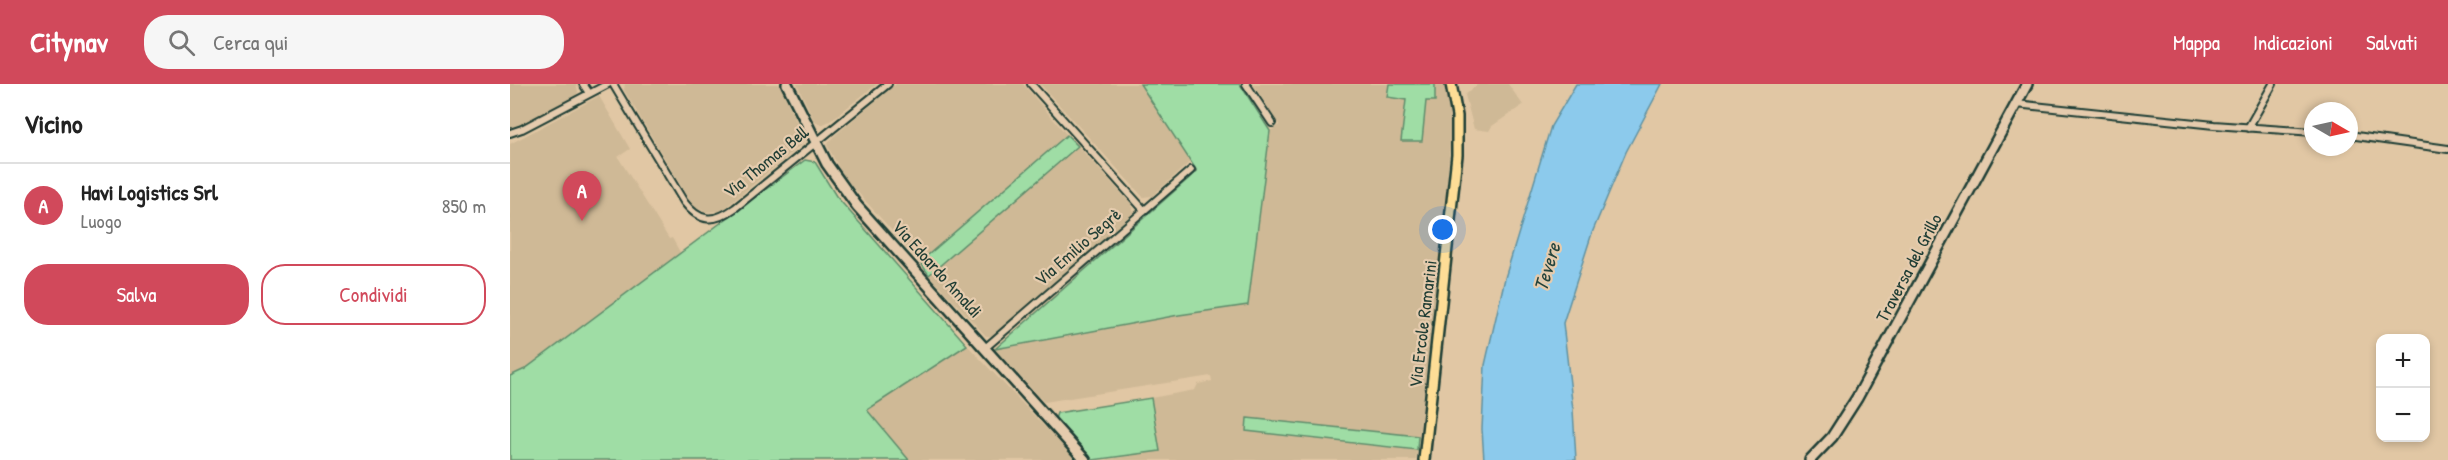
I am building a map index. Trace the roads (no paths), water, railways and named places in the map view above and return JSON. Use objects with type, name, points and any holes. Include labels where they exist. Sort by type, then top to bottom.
[{"type":"main road","name":"Via Ercole Ramarini","points":[[1424,460],[1457,155],[1457,116],[1451,84]]},
{"type":"street","points":[[583,84],[589,93]]},
{"type":"street","points":[[510,134],[608,84]]},
{"type":"street","name":"Via Thomas Bell","points":[[613,84],[680,197],[694,213],[704,219],[718,218],[735,208],[888,84]]},
{"type":"street","name":"Via Edoardo Amaldi","points":[[787,84],[814,142],[857,206],[1085,460]]},
{"type":"street","points":[[1030,84],[1144,210]]},
{"type":"street","points":[[1246,84],[1272,123]]},
{"type":"street","name":"Traversa del Grillo","points":[[1810,460],[1838,430],[1857,398],[2027,84]]},
{"type":"street","points":[[2248,128],[2274,84]]},
{"type":"street","points":[[2016,104],[2248,128],[2304,131]]},
{"type":"street","points":[[2358,136],[2448,149]]},
{"type":"street","name":"Via Emilio Segrè","points":[[985,348],[1191,170]]},
{"type":"water","name":"Tevere","points":[[1576,84],[1662,84],[1626,152],[1592,233],[1563,323],[1576,460],[1484,460],[1482,429],[1485,365],[1505,278],[1551,126]]},
{"type":"place","name":"Havi Logistics Srl","points":[[582,221]]}]
